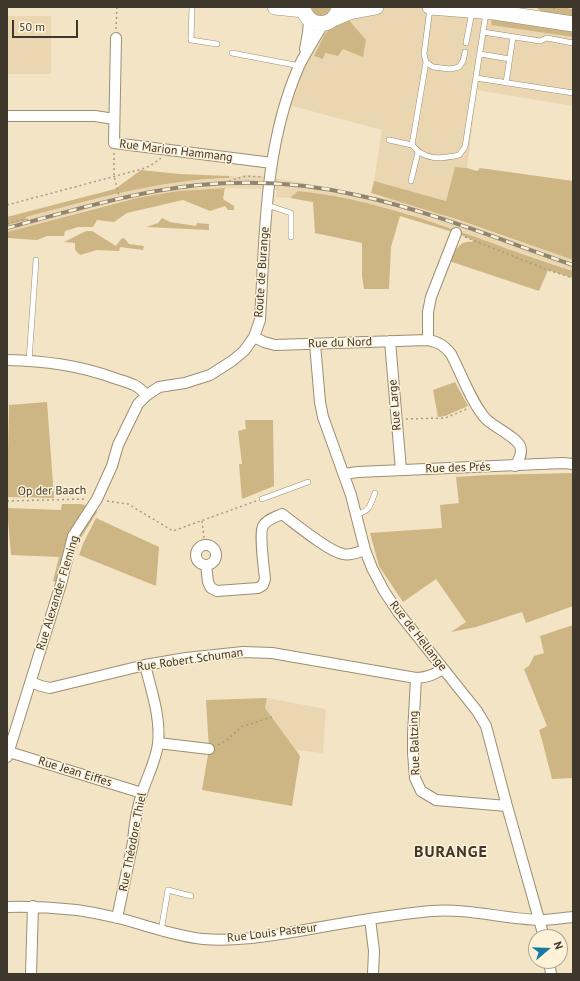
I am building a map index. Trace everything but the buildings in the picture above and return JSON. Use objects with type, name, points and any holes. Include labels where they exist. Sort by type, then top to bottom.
[{"type":"main road","points":[[275,7],[319,14],[349,12],[376,7]]},
{"type":"main road","points":[[430,7],[479,11],[528,12],[573,24]]},
{"type":"street","name":"Route de Burange","points":[[301,62],[308,34],[319,14]]},
{"type":"street","name":"Route de Burange","points":[[146,395],[159,387],[185,383],[210,375],[232,361],[244,351],[254,337],[260,320],[268,184],[272,164],[285,104],[319,14]]},
{"type":"street","name":"Rue Marion Hammang","points":[[116,38],[114,143],[272,164]]},
{"type":"street","points":[[7,116],[95,116],[114,119]]},
{"type":"street","points":[[428,340],[428,312],[431,297],[456,233]]},
{"type":"street","name":"Rue du Nord","points":[[254,337],[275,345],[428,340],[438,342],[446,346],[476,404],[487,419],[516,439],[520,445],[521,452],[515,466]]},
{"type":"street","name":"Rue Large","points":[[390,341],[401,470]]},
{"type":"street","name":"Rue de Hellange","points":[[315,344],[320,402],[323,417],[357,514],[365,550],[372,568],[384,591],[398,612],[477,711],[486,726],[542,929]]},
{"type":"street","points":[[7,360],[29,360],[66,364],[102,373],[135,385],[146,395]]},
{"type":"street","name":"Rue Alexander Fleming","points":[[8,754],[68,562],[73,536],[97,499],[112,466],[118,445],[138,404],[146,395]]},
{"type":"street","name":"Rue des Prés","points":[[344,474],[401,470],[563,463],[573,464]]},
{"type":"street","points":[[205,546],[199,548],[196,554],[198,560],[206,565],[208,582],[211,588],[217,591],[258,588],[263,585],[265,579],[262,534],[263,526],[269,520],[282,514],[332,550],[344,555],[350,555],[365,550]]},
{"type":"street","name":"Rue Robert Schuman","points":[[31,682],[50,688],[145,665],[186,658],[243,652],[272,653],[416,678],[431,676],[443,669]]},
{"type":"street","name":"Rue Théodore Thiel","points":[[117,918],[134,842],[134,834],[142,793],[158,743],[158,722],[145,665]]},
{"type":"street","name":"Rue Baltzing","points":[[416,678],[412,734],[414,772],[421,791],[436,800],[507,806]]},
{"type":"street","points":[[158,743],[209,749]]},
{"type":"street","name":"Rue Jean Eiffes","points":[[8,754],[142,793]]},
{"type":"street","points":[[31,974],[33,906]]},
{"type":"street","name":"Rue Louis Pasteur","points":[[7,907],[33,906],[79,910],[117,918],[180,936],[204,939],[243,939],[370,919],[433,911],[474,912],[540,920],[573,917]]},
{"type":"street","points":[[370,919],[374,951],[373,974]]},
{"type":"lane","points":[[192,7],[191,40],[217,44]]},
{"type":"lane","points":[[412,145],[426,62],[424,54],[430,7]]},
{"type":"lane","points":[[389,140],[412,145],[418,152],[433,158],[459,155],[465,147],[483,32],[479,11]]},
{"type":"lane","points":[[466,43],[479,11]]},
{"type":"lane","points":[[483,32],[540,41],[547,38],[573,43]]},
{"type":"lane","points":[[506,83],[513,37]]},
{"type":"lane","points":[[426,62],[433,68],[450,69],[459,67],[463,61],[465,52]]},
{"type":"lane","points":[[232,53],[301,62]]},
{"type":"lane","points":[[480,54],[510,59]]},
{"type":"lane","points":[[476,78],[573,93]]},
{"type":"lane","points":[[411,180],[418,152]]},
{"type":"lane","points":[[267,205],[291,213],[290,237]]},
{"type":"lane","points":[[29,360],[36,260]]},
{"type":"lane","points":[[262,499],[308,482]]},
{"type":"lane","points":[[357,514],[365,512],[369,508],[375,493]]},
{"type":"lane","points":[[161,931],[168,890],[191,896]]},
{"type":"path","points":[[116,20],[117,7]]},
{"type":"path","points":[[114,143],[114,176],[119,196]]},
{"type":"path","points":[[7,205],[150,166],[173,150]]},
{"type":"path","points":[[229,181],[246,176],[264,177]]},
{"type":"path","points":[[7,224],[21,220],[28,220]]},
{"type":"path","points":[[456,233],[548,270],[573,278]]},
{"type":"path","points":[[396,419],[445,418],[476,404]]},
{"type":"path","name":"Op der Baach","points":[[7,501],[97,499],[128,504],[173,531],[262,499]]},
{"type":"path","points":[[202,521],[205,546]]},
{"type":"path","points":[[226,741],[241,727],[272,717]]},
{"type":"shaded area","points":[[310,7],[333,7],[325,17],[314,15]]},
{"type":"shaded area","points":[[339,7],[500,7],[494,12],[491,25],[573,37],[573,106],[477,90],[467,168],[455,167],[446,201],[374,181],[382,130],[285,104],[291,87]]},
{"type":"shaded area","points":[[537,7],[562,7],[573,9],[573,18],[543,13]]},
{"type":"shaded area","points":[[7,16],[51,16],[51,74],[7,74]]},
{"type":"shaded area","points":[[348,19],[366,40],[363,57],[343,49],[338,56],[325,53],[323,59],[314,56],[324,36],[330,28]]},
{"type":"shaded area","points":[[492,19],[573,31],[573,37],[491,25]]},
{"type":"shaded area","points":[[455,167],[477,171],[480,168],[573,181],[573,260],[459,220],[371,193],[374,181],[446,201]]},
{"type":"shaded area","points":[[141,170],[179,174],[229,176],[229,178],[177,182],[151,186],[26,217],[27,220],[7,225],[7,217],[115,189]]},
{"type":"shaded area","points":[[245,175],[263,176],[402,201],[573,260],[573,271],[400,211],[328,195],[298,191],[290,198],[276,197],[277,190],[261,189],[225,188],[178,191],[117,202],[7,232],[7,225],[26,220],[26,217],[114,193],[172,182],[228,178],[229,176],[235,177]]},
{"type":"shaded area","points":[[225,188],[223,199],[234,206],[234,210],[228,210],[225,206],[210,211],[183,200],[127,213],[114,222],[97,220],[93,227],[78,227],[65,231],[64,236],[47,236],[37,240],[7,238],[7,232],[137,198],[178,191]]},
{"type":"shaded area","points":[[298,191],[334,196],[404,213],[573,271],[573,278],[548,270],[539,291],[449,261],[461,245],[472,242],[473,240],[456,233],[400,216],[391,247],[389,289],[364,289],[362,276],[362,243],[315,233],[313,202],[290,198]]},
{"type":"shaded area","points":[[162,218],[170,222],[196,226],[197,223],[209,224],[209,230],[146,227],[158,223]]},
{"type":"shaded area","points":[[86,231],[92,231],[116,246],[121,239],[124,238],[129,244],[144,246],[143,250],[120,247],[119,251],[97,250],[80,255],[75,250],[75,243],[64,242]]},
{"type":"shaded area","points":[[455,382],[468,406],[445,416],[438,417],[433,390]]},
{"type":"shaded area","points":[[47,402],[54,498],[7,497],[9,405]]},
{"type":"shaded area","points":[[245,420],[273,420],[274,486],[242,499],[239,464],[242,464],[238,431],[246,429]]},
{"type":"shaded area","points":[[573,473],[573,606],[526,623],[522,612],[476,627],[451,632],[466,622],[436,579],[403,602],[379,566],[370,533],[442,528],[440,505],[459,503],[456,477]]},
{"type":"shaded area","points":[[62,504],[80,504],[95,507],[97,512],[79,541],[75,554],[69,553],[61,584],[53,581],[59,557],[11,555],[7,508],[61,510]]},
{"type":"shaded area","points":[[96,518],[159,547],[156,586],[79,555]]},
{"type":"shaded area","points":[[573,625],[573,778],[552,779],[539,730],[547,726],[524,669],[529,666],[534,656],[544,653],[540,636]]},
{"type":"shaded area","points":[[267,698],[326,709],[323,753],[295,750],[265,708]]},
{"type":"shaded area","points":[[267,698],[265,708],[300,756],[292,806],[202,790],[209,749],[206,700]]},
{"type":"railway","points":[[7,228],[126,197],[174,188],[239,183],[300,185],[341,192],[415,210],[573,265]]},
{"type":"district","name":"BURANGE","points":[[451,852]]}]
